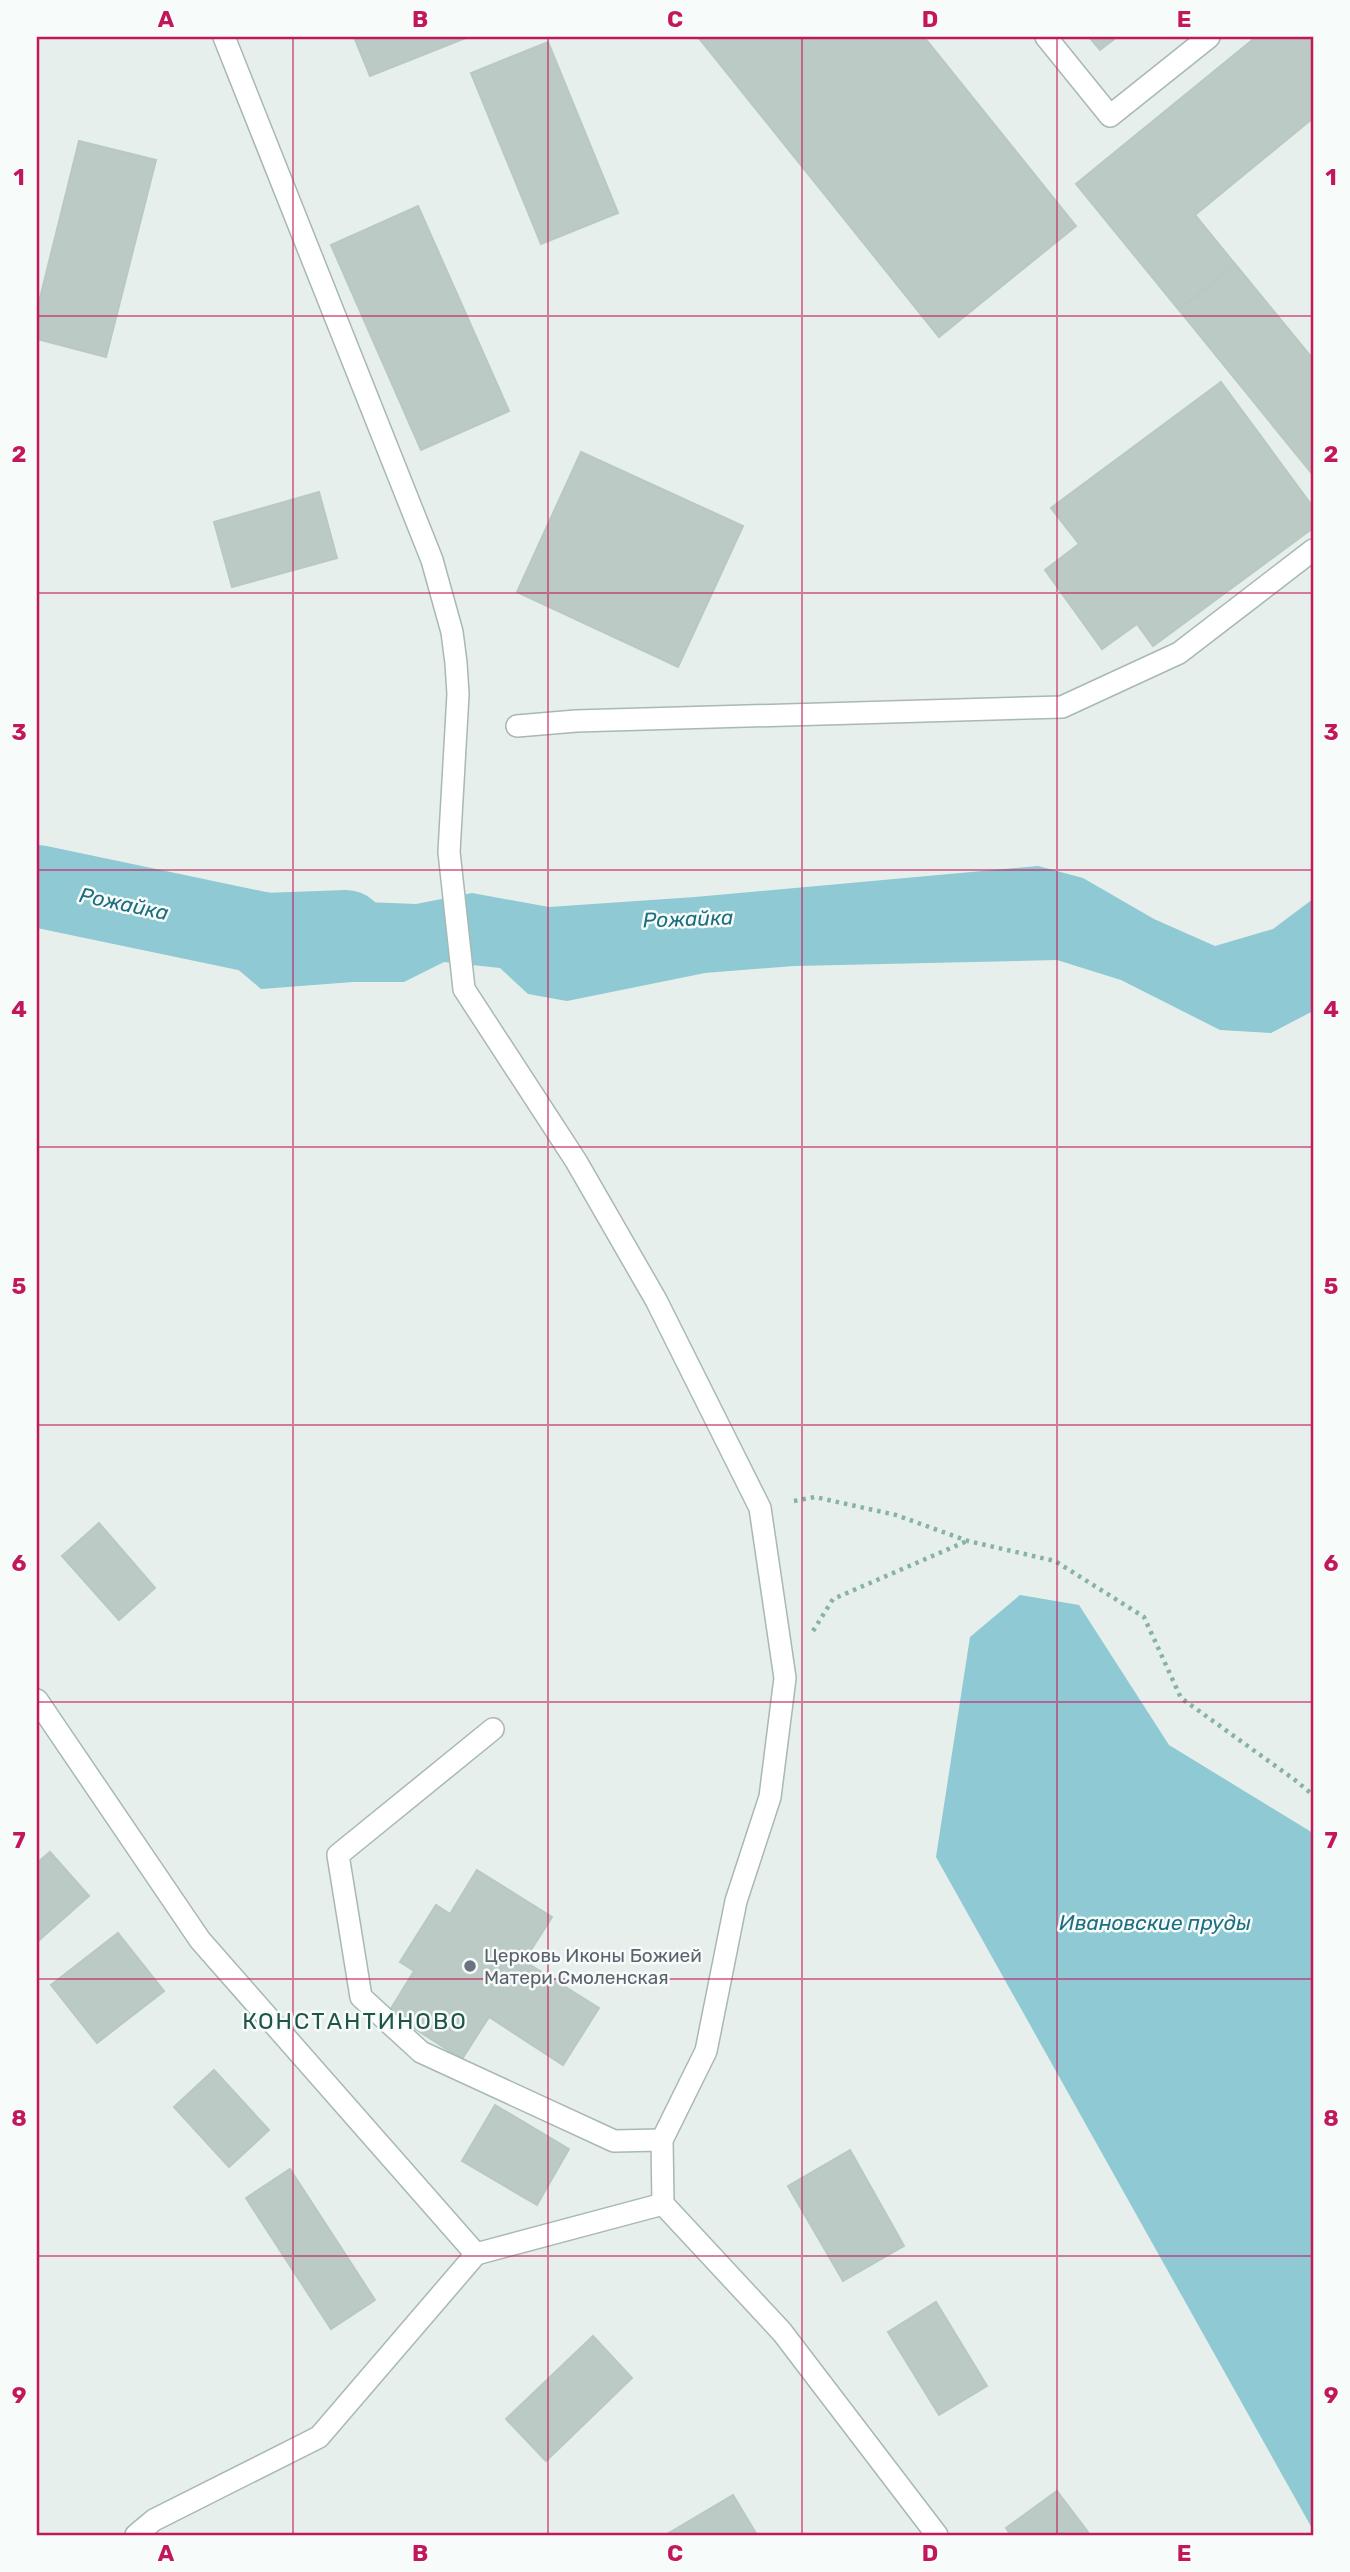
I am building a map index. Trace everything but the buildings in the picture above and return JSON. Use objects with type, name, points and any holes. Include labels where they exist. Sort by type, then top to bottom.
[{"type":"street","points":[[223,37],[432,561],[453,632],[458,694],[449,827],[451,877],[464,989],[576,1161],[656,1300],[760,1508],[785,1678],[770,1797],[736,1901],[706,2051],[662,2140],[663,2204],[782,2332],[937,2535]]},
{"type":"street","points":[[1046,37],[1110,116],[1209,37]]},
{"type":"street","points":[[517,726],[576,721],[1062,707],[1179,653],[1313,550]]},
{"type":"street","points":[[37,1700],[200,1940],[476,2254]]},
{"type":"street","points":[[493,1729],[338,1855],[361,1997],[421,2052],[614,2141],[662,2140]]},
{"type":"street","points":[[136,2535],[154,2520],[319,2437],[476,2254],[663,2204]]},
{"type":"path","points":[[760,1508],[815,1497],[896,1515],[968,1541],[1055,1561],[1144,1616],[1181,1698],[1295,1780],[1313,1796]]},
{"type":"path","points":[[785,1678],[833,1599],[968,1541]]},
{"type":"water","points":[[1038,866],[1083,878],[1154,919],[1215,946],[1273,929],[1313,899],[1313,1011],[1271,1033],[1220,1030],[1121,980],[1057,960],[794,966],[705,973],[567,1001],[528,994],[500,968],[444,962],[404,982],[353,982],[261,989],[235,967],[233,913],[289,899],[416,904],[472,893],[549,907],[695,897]]},
{"type":"water","name":"Ивановские пруды","points":[[1020,1595],[1079,1605],[1169,1745],[1313,1833],[1313,2530],[936,1857],[970,1637]]},
{"type":"waterway","name":"Рожайка","points":[[37,886],[266,934],[346,931]]},
{"type":"place","name":"Церковь Иконы Божией Матери Смоленская","points":[[470,1966]]},
{"type":"district","name":"КОНСТАНТИНОВО","points":[[355,2021]]}]
